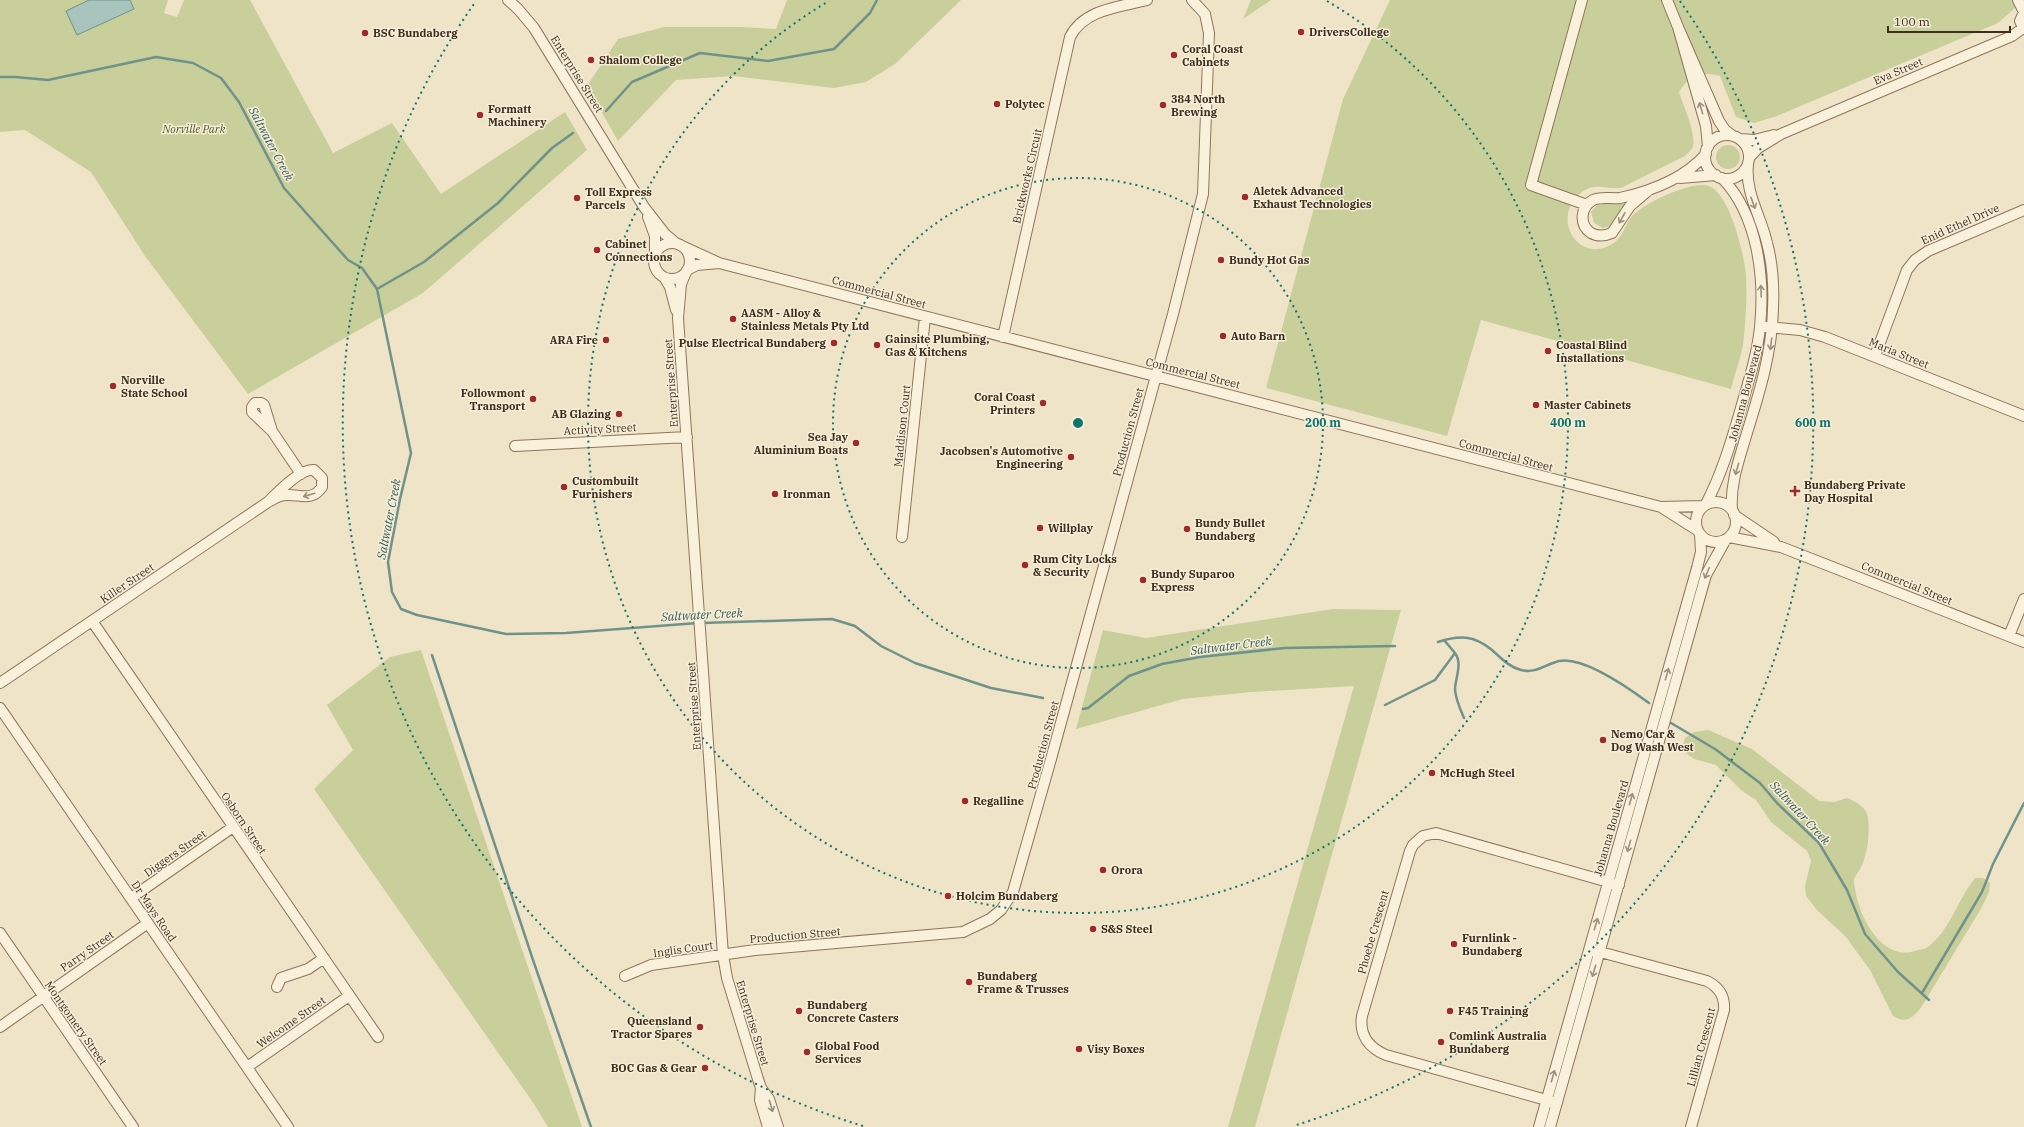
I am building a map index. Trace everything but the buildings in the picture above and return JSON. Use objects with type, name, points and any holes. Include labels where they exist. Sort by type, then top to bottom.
[{"type":"street","name":"Enterprise Street","points":[[508,0],[518,9],[534,28],[644,207],[665,234],[680,245]]},
{"type":"street","name":"Brickworks Circuit","points":[[1003,337],[1070,37],[1078,24],[1090,15],[1147,0]]},
{"type":"street","points":[[1156,376],[1203,194],[1209,33],[1205,14],[1192,0]]},
{"type":"street","points":[[1582,0],[1531,185],[1587,204]]},
{"type":"street","points":[[1668,0],[1719,121],[1725,130],[1745,144],[1748,162],[1739,175],[1732,178],[1696,175],[1675,179]]},
{"type":"street","points":[[2018,0],[2024,12],[2020,18],[2023,28]]},
{"type":"street","points":[[1678,26],[1706,126],[1708,167],[1719,176]]},
{"type":"street","name":"Eva Street","points":[[1748,162],[1758,148],[1781,134],[2005,39],[2023,28]]},
{"type":"street","name":"Eva Street","points":[[1737,137],[1754,140],[1781,134]]},
{"type":"street","points":[[1649,190],[1630,206],[1616,229],[1605,236],[1593,234],[1584,225],[1582,215],[1587,204],[1597,199],[1619,198],[1649,190],[1675,179],[1693,167],[1718,137],[1737,137]]},
{"type":"street","name":"Johanna Boulevard","points":[[1733,512],[1731,495],[1735,474],[1765,372],[1773,328],[1772,270],[1768,244],[1748,186],[1748,162]]},
{"type":"street","name":"Johanna Boulevard","points":[[1705,505],[1723,469],[1753,367],[1760,327],[1760,276],[1752,234],[1738,198],[1719,176]]},
{"type":"street","name":"Enterprise Street","points":[[644,207],[655,236],[655,256]]},
{"type":"street","name":"Enid Ethel Drive","points":[[1875,356],[1905,275],[1915,260],[1928,251],[2024,210]]},
{"type":"street","points":[[667,244],[680,245],[689,257],[686,271],[676,278],[664,277],[656,268],[655,256],[662,246],[667,244]]},
{"type":"street","name":"Commercial Street","points":[[680,245],[718,263],[1661,507],[1705,505]]},
{"type":"street","name":"Commercial Street","points":[[686,271],[697,265],[718,263]]},
{"type":"street","name":"Enterprise Street","points":[[686,271],[681,284],[678,318],[723,955],[727,978],[761,1088],[769,1099],[778,1127]]},
{"type":"street","name":"Enterprise Street","points":[[664,277],[670,287],[678,318]]},
{"type":"street","name":"Maddison Court","points":[[902,537],[926,317]]},
{"type":"street","name":"Maria Street","points":[[1760,327],[1812,333],[1875,356],[2024,416]]},
{"type":"street","name":"Production Street","points":[[723,955],[755,950],[963,932],[990,919],[1007,902],[1017,880],[1042,795],[1156,376]]},
{"type":"street","points":[[272,431],[301,474]]},
{"type":"street","name":"Activity Street","points":[[515,446],[687,437]]},
{"type":"street","points":[[311,470],[317,472],[323,481],[320,491],[310,497],[285,495],[268,502],[279,491],[301,474],[311,470]]},
{"type":"street","name":"Killer Street","points":[[0,683],[268,502]]},
{"type":"street","points":[[1720,502],[1733,512],[1735,526],[1728,538],[1718,542],[1711,541],[1698,532],[1696,517],[1705,505],[1720,502]]},
{"type":"street","name":"Commercial Street","points":[[1661,507],[1698,532]]},
{"type":"street","name":"Commercial Street","points":[[1733,512],[1781,547]]},
{"type":"street","name":"Johanna Boulevard","points":[[1539,1127],[1697,568],[1701,552],[1698,532]]},
{"type":"street","name":"Commercial Street","points":[[1728,538],[1781,547],[2024,642]]},
{"type":"street","name":"Johanna Boulevard","points":[[1550,1127],[1706,575],[1728,538]]},
{"type":"street","points":[[2009,636],[2024,599]]},
{"type":"street","name":"Osborn Street","points":[[92,621],[232,827],[378,1037]]},
{"type":"street","name":"Dr Mays Road","points":[[0,708],[288,1127]]},
{"type":"street","name":"Diggers Street","points":[[131,898],[232,827]]},
{"type":"street","name":"Phoebe Crescent","points":[[1557,1103],[1386,1055],[1375,1049],[1367,1042],[1362,1032],[1362,1016],[1407,857],[1413,845],[1423,836],[1436,833],[1619,884]]},
{"type":"street","name":"Parry Street","points":[[0,1027],[148,923]]},
{"type":"street","name":"Montgomery Street","points":[[0,933],[133,1127]]},
{"type":"street","name":"Lillian Crescent","points":[[1589,948],[1707,981],[1716,988],[1723,998],[1724,1010],[1691,1127]]},
{"type":"street","name":"Inglis Court","points":[[625,976],[648,966],[723,955]]},
{"type":"street","points":[[277,987],[281,978],[308,969],[324,958]]},
{"type":"street","name":"Welcome Street","points":[[246,1067],[349,996]]},
{"type":"street","name":"Enterprise Street","points":[[761,1088],[760,1100],[768,1127]]},
{"type":"green space","name":"Norville Park","points":[[0,0],[168,0],[164,13],[177,17],[184,0],[250,0],[333,153],[392,123],[441,194],[565,112],[587,150],[423,293],[248,394],[145,256],[91,172],[25,130],[0,132]]},
{"type":"green space","points":[[787,0],[961,0],[895,64],[866,82],[834,88],[733,76],[676,80],[618,141],[587,86],[618,39],[664,27],[740,27],[776,29]]},
{"type":"green space","points":[[1251,0],[1271,0],[1243,19]]},
{"type":"green space","points":[[1390,0],[2024,0],[1998,23],[1777,116],[1754,123],[1736,117],[1720,76],[1701,74],[1692,77],[1679,92],[1693,133],[1693,146],[1691,150],[1685,156],[1621,188],[1597,187],[1585,190],[1577,196],[1571,205],[1568,214],[1568,223],[1574,238],[1580,244],[1587,248],[1603,248],[1612,244],[1619,238],[1633,215],[1658,199],[1692,186],[1709,186],[1717,191],[1723,200],[1735,226],[1745,265],[1746,275],[1746,306],[1743,342],[1741,356],[1731,389],[1481,320],[1447,436],[1266,388],[1343,99]]},
{"type":"green space","points":[[1728,145],[1733,146],[1739,152],[1739,162],[1733,168],[1728,169],[1723,168],[1717,162],[1716,157],[1717,152],[1723,146]]},
{"type":"green space","points":[[1630,199],[1612,226],[1603,228],[1594,223],[1591,212],[1598,204]]},
{"type":"green space","points":[[1333,609],[1401,610],[1255,1127],[1228,1127],[1354,686],[1251,692],[1183,699],[1076,729],[1103,630],[1146,638]]},
{"type":"green space","points":[[421,650],[582,1127],[548,1127],[534,1104],[314,789],[353,750],[327,705],[390,657]]},
{"type":"green space","points":[[1708,730],[1752,749],[1819,801],[1834,802],[1847,798],[1857,803],[1866,811],[1869,829],[1868,840],[1863,863],[1854,879],[1856,894],[1868,926],[1875,936],[1893,950],[1903,952],[1915,951],[1928,947],[1943,932],[1975,878],[1983,878],[1990,883],[1989,892],[1982,907],[1922,1006],[1913,1017],[1902,1020],[1893,1016],[1870,970],[1846,937],[1817,910],[1806,896],[1805,886],[1811,861],[1807,851],[1771,822],[1756,800],[1742,791],[1716,765],[1694,759],[1686,753],[1683,745],[1685,738],[1694,732]]},
{"type":"water","points":[[89,0],[130,0],[134,9],[77,35],[66,11]]},
{"type":"waterway","points":[[606,111],[632,82],[700,53],[768,61],[834,49],[870,13],[877,0]]},
{"type":"waterway","name":"Saltwater Creek","points":[[0,77],[48,80],[156,57],[193,63],[221,78],[239,102],[284,188],[348,260],[362,268],[377,289],[411,453],[400,499],[388,562],[392,592],[401,609],[417,615],[506,634],[566,633],[698,623]]},
{"type":"waterway","points":[[377,289],[424,262],[498,203],[552,148],[573,133]]},
{"type":"waterway","name":"Saltwater Creek","points":[[702,623],[832,619],[855,626],[881,646],[915,663],[991,688],[1043,698]]},
{"type":"waterway","name":"Saltwater Creek","points":[[1438,642],[1453,638],[1473,639],[1485,645],[1513,667],[1526,671],[1536,670],[1559,661],[1581,663],[1619,682],[1649,703]]},
{"type":"waterway","points":[[1385,705],[1435,680],[1455,653],[1444,640]]},
{"type":"waterway","name":"Saltwater Creek","points":[[1083,709],[1088,708],[1129,676],[1162,664],[1200,657],[1285,648],[1395,646]]},
{"type":"waterway","points":[[1455,653],[1459,666],[1455,690],[1458,704],[1464,718]]},
{"type":"waterway","points":[[432,655],[533,960],[591,1127]]},
{"type":"waterway","name":"Saltwater Creek","points":[[1671,723],[1715,749],[1760,783],[1777,803],[1819,843],[1847,890],[1865,934],[1898,972],[1929,1000]]},
{"type":"waterway","points":[[1922,993],[1982,892],[1993,864],[2024,803]]},
{"type":"place","name":"DriversCollege","points":[[1301,32]]},
{"type":"place","name":"BSC Bundaberg","points":[[365,33]]},
{"type":"place","name":"Coral Coast Cabinets","points":[[1174,55]]},
{"type":"place","name":"Shalom College","points":[[591,60]]},
{"type":"place","name":"Polytec","points":[[997,104]]},
{"type":"place","name":"384 North Brewing","points":[[1163,105]]},
{"type":"place","name":"Formatt Machinery","points":[[480,115]]},
{"type":"place","name":"Aletek Advanced Exhaust Technologies","points":[[1245,197]]},
{"type":"place","name":"Toll Express Parcels","points":[[577,198]]},
{"type":"place","name":"Cabinet Connections","points":[[597,250]]},
{"type":"place","name":"Bundy Hot Gas","points":[[1221,260]]},
{"type":"place","name":"AASM - Alloy & Stainless Metals Pty Ltd","points":[[733,319]]},
{"type":"place","name":"Auto Barn","points":[[1223,336]]},
{"type":"place","name":"ARA Fire","points":[[606,340]]},
{"type":"place","name":"Pulse Electrical Bundaberg","points":[[834,343]]},
{"type":"place","name":"Gainsite Plumbing, Gas & Kitchens","points":[[877,345]]},
{"type":"place","name":"Coastal Blind Installations","points":[[1548,351]]},
{"type":"place","name":"Norville State School","points":[[113,386]]},
{"type":"place","name":"Followmont Transport","points":[[533,399]]},
{"type":"place","name":"Coral Coast Printers","points":[[1043,403]]},
{"type":"place","name":"Master Cabinets","points":[[1536,405]]},
{"type":"place","name":"AB Glazing","points":[[619,414]]},
{"type":"place","name":"Sea Jay Aluminium Boats","points":[[856,443]]},
{"type":"place","name":"Jacobsen's Automotive Engineering","points":[[1071,457]]},
{"type":"place","name":"Custombuilt Furnishers","points":[[564,487]]},
{"type":"place","name":"Bundaberg Private Day Hospital","points":[[1795,491]]},
{"type":"place","name":"Ironman","points":[[775,494]]},
{"type":"place","name":"Willplay","points":[[1040,528]]},
{"type":"place","name":"Bundy Bullet Bundaberg","points":[[1187,529]]},
{"type":"place","name":"Rum City Locks & Security","points":[[1025,565]]},
{"type":"place","name":"Bundy Suparoo Express","points":[[1143,580]]},
{"type":"place","name":"Nemo Car & Dog Wash West","points":[[1603,740]]},
{"type":"place","name":"McHugh Steel","points":[[1432,773]]},
{"type":"place","name":"Regalline","points":[[965,801]]},
{"type":"place","name":"Orora","points":[[1103,870]]},
{"type":"place","name":"Holcim Bundaberg","points":[[948,896]]},
{"type":"place","name":"S&S Steel","points":[[1093,929]]},
{"type":"place","name":"Furnlink - Bundaberg","points":[[1454,944]]},
{"type":"place","name":"Bundaberg Frame & Trusses","points":[[969,982]]},
{"type":"place","name":"Bundaberg Concrete Casters","points":[[799,1011]]},
{"type":"place","name":"F45 Training","points":[[1450,1011]]},
{"type":"place","name":"Queensland Tractor Spares","points":[[700,1027]]},
{"type":"place","name":"Comlink Australia Bundaberg","points":[[1441,1042]]},
{"type":"place","name":"Visy Boxes","points":[[1079,1049]]},
{"type":"place","name":"Global Food Services","points":[[807,1052]]},
{"type":"place","name":"BOC Gas & Gear","points":[[705,1068]]}]
